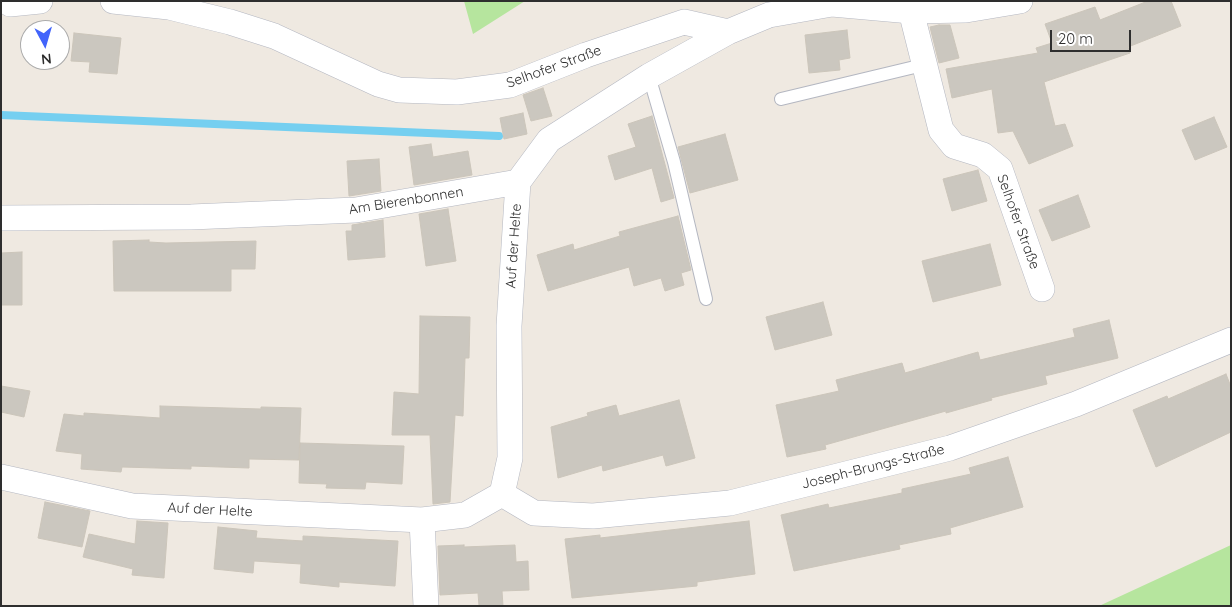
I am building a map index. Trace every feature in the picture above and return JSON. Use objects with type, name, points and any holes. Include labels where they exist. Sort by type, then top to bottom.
[{"type":"street","points":[[10,4],[40,1]]},
{"type":"street","name":"Selhofer Straße","points":[[113,1],[169,8],[230,22],[274,36],[378,84],[399,90],[457,92],[510,85],[586,54],[684,22],[728,32]]},
{"type":"street","points":[[518,182],[549,140],[649,76],[728,32],[769,14],[832,4],[910,11],[966,10],[1020,1]]},
{"type":"street","name":"Selhofer Straße","points":[[910,11],[941,130],[954,146],[983,155],[1000,170],[1042,290]]},
{"type":"street","name":"Am Bierenbonnen","points":[[1,218],[191,217],[356,210],[518,182]]},
{"type":"street","name":"Auf der Helte","points":[[1,477],[132,506],[422,520],[465,515],[502,494],[510,458],[509,326],[518,182]]},
{"type":"street","name":"Joseph-Brungs-Straße","points":[[502,494],[534,513],[593,516],[730,503],[950,448],[1076,404],[1231,340]]},
{"type":"street","points":[[422,520],[426,606]]},
{"type":"lane","points":[[780,99],[923,65]]},
{"type":"lane","points":[[649,76],[674,162],[706,299]]},
{"type":"green space","points":[[464,1],[525,1],[473,34]]},
{"type":"green space","points":[[1231,545],[1231,606],[1099,606]]},
{"type":"building","points":[[1148,1],[1171,1],[1181,26],[1128,47],[1130,53],[1044,82],[1055,126],[1065,124],[1073,146],[1029,164],[1013,131],[998,133],[992,89],[952,98],[946,69],[1038,53],[1036,48],[1052,43],[1045,24],[1095,7],[1100,20]]},
{"type":"building","points":[[950,25],[959,58],[939,63],[930,27]]},
{"type":"building","points":[[847,30],[850,58],[839,60],[840,70],[809,73],[805,35]]},
{"type":"building","points":[[74,33],[121,38],[117,74],[89,72],[90,62],[71,61]]},
{"type":"building","points":[[543,88],[552,116],[531,121],[523,95]]},
{"type":"building","points":[[523,113],[527,134],[504,139],[500,118]]},
{"type":"building","points":[[652,116],[674,198],[661,202],[652,168],[615,180],[608,156],[636,147],[628,124]]},
{"type":"building","points":[[1214,117],[1227,147],[1195,160],[1182,130]]},
{"type":"building","points":[[725,134],[738,180],[690,193],[678,147]]},
{"type":"building","points":[[431,144],[433,157],[468,151],[472,175],[414,185],[409,147]]},
{"type":"building","points":[[379,159],[381,191],[349,196],[347,161]]},
{"type":"building","points":[[978,170],[987,201],[952,211],[943,179]]},
{"type":"building","points":[[1078,195],[1090,227],[1052,241],[1039,210]]},
{"type":"building","points":[[448,209],[456,261],[426,266],[419,214]]},
{"type":"building","points":[[678,216],[691,270],[681,273],[684,285],[665,291],[661,278],[634,286],[629,267],[548,291],[537,255],[573,244],[574,250],[620,236],[619,232]]},
{"type":"building","points":[[383,220],[385,257],[348,260],[346,231],[352,231],[352,225]]},
{"type":"building","points":[[149,240],[149,242],[166,243],[256,241],[255,269],[231,269],[231,291],[114,291],[113,241]]},
{"type":"building","points":[[990,244],[1001,285],[933,302],[922,261]]},
{"type":"building","points":[[22,252],[22,305],[1,305],[1,253]]},
{"type":"building","points":[[823,302],[832,335],[775,350],[766,317]]},
{"type":"building","points":[[420,316],[470,317],[469,358],[465,358],[463,416],[455,415],[450,502],[433,504],[430,435],[392,435],[394,392],[419,394]]},
{"type":"building","points":[[1109,320],[1118,358],[1045,376],[1047,384],[825,445],[826,449],[787,457],[776,405],[839,391],[836,380],[902,363],[905,373],[978,352],[980,360],[1075,337],[1073,329]]},
{"type":"building","points":[[1226,374],[1231,387],[1231,432],[1156,467],[1133,410],[1167,396],[1168,399]]},
{"type":"building","points":[[1,386],[30,391],[24,417],[1,412]]},
{"type":"building","points":[[679,400],[695,458],[666,466],[663,455],[603,471],[602,465],[558,478],[551,427],[588,416],[587,413],[616,405],[619,416]]},
{"type":"building","points":[[160,406],[261,409],[261,407],[301,408],[299,460],[249,459],[249,468],[191,466],[191,469],[122,467],[121,472],[81,469],[82,454],[56,451],[64,414],[84,416],[84,413],[160,418]]},
{"type":"building","points":[[300,443],[404,446],[402,484],[366,482],[365,489],[326,488],[327,484],[299,483]]},
{"type":"building","points":[[1008,457],[1023,507],[950,528],[951,534],[899,545],[900,549],[794,571],[781,515],[828,504],[829,508],[902,493],[902,489],[971,474],[969,468]]},
{"type":"building","points":[[45,502],[90,511],[82,547],[38,538]]},
{"type":"building","points":[[137,521],[168,523],[164,578],[132,575],[133,569],[83,557],[89,534],[135,544]]},
{"type":"building","points":[[749,521],[755,574],[697,582],[697,586],[572,598],[565,539],[600,535],[600,538]]},
{"type":"building","points":[[218,527],[257,531],[256,538],[303,541],[303,536],[398,541],[395,586],[339,582],[339,587],[300,583],[301,564],[254,561],[253,573],[214,569]]},
{"type":"building","points":[[464,545],[464,547],[515,545],[516,562],[528,561],[529,590],[502,591],[503,606],[479,606],[478,593],[440,595],[438,546]]},
{"type":"waterway","points":[[1,115],[499,136]]}]
